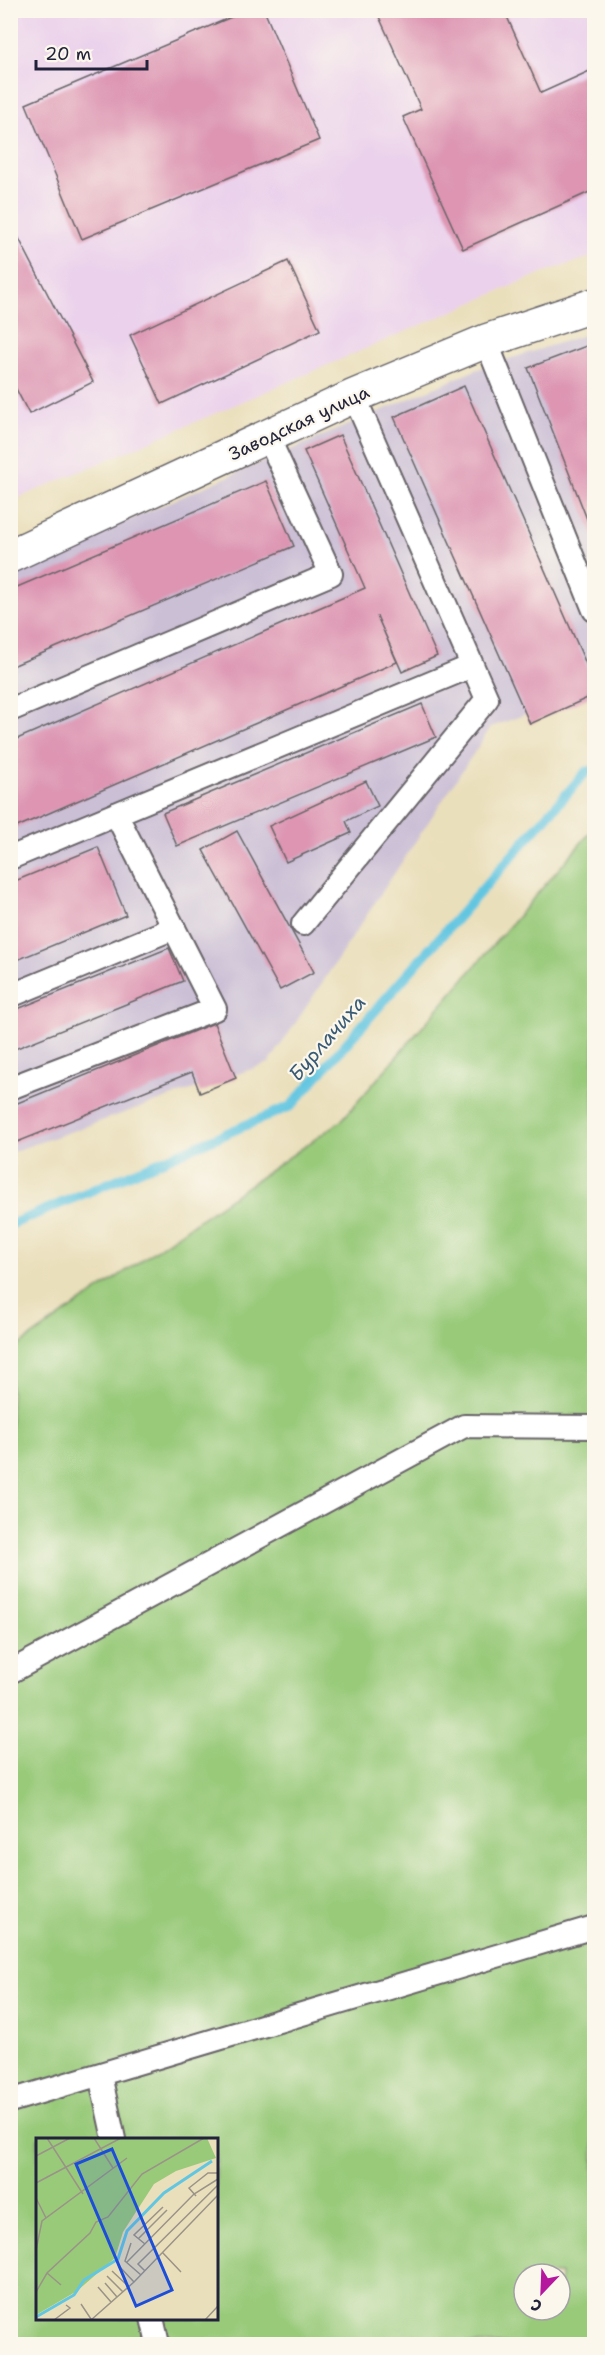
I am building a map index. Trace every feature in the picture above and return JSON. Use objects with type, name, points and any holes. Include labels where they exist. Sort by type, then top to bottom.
[{"type":"street","name":"Заводская улица","points":[[10,556],[354,396],[486,341],[594,305]]},
{"type":"lane","points":[[486,341],[594,610]]},
{"type":"lane","points":[[303,924],[487,699],[354,396]]},
{"type":"lane","points":[[10,710],[330,574],[268,437]]},
{"type":"lane","points":[[10,858],[472,666]]},
{"type":"lane","points":[[10,1088],[215,1009],[116,814]]},
{"type":"lane","points":[[10,996],[174,928]]},
{"type":"lane","points":[[10,1672],[464,1426],[594,1427]]},
{"type":"lane","points":[[10,2101],[594,1927]]},
{"type":"lane","points":[[100,2075],[114,2138]]},
{"type":"lane","points":[[152,2319],[158,2344]]},
{"type":"shaded area","points":[[11,11],[594,11],[594,256],[544,272],[11,501]]},
{"type":"shaded area","points":[[594,332],[594,689],[491,727],[269,1063],[11,1152],[10,571],[478,369]]},
{"type":"green space","points":[[594,828],[594,2344],[11,2344],[11,1351],[341,1121]]},
{"type":"building","points":[[248,10],[264,10],[319,140],[82,239],[26,104]]},
{"type":"building","points":[[376,10],[504,10],[541,93],[594,69],[594,190],[463,249],[403,117],[421,109]]},
{"type":"building","points":[[10,221],[93,382],[29,414],[10,377]]},
{"type":"building","points":[[288,261],[320,330],[162,404],[130,335]]},
{"type":"building","points":[[594,343],[594,537],[528,368]]},
{"type":"building","points":[[464,386],[594,682],[594,695],[530,724],[394,417]]},
{"type":"building","points":[[340,435],[437,656],[402,672],[377,616],[397,662],[10,830],[10,742],[365,588],[304,451]]},
{"type":"building","points":[[266,481],[294,546],[10,667],[10,590]]},
{"type":"building","points":[[422,704],[436,737],[177,846],[163,813]]},
{"type":"building","points":[[366,781],[378,806],[346,821],[351,833],[286,862],[269,826]]},
{"type":"building","points":[[237,831],[314,972],[280,990],[203,850]]},
{"type":"building","points":[[98,847],[126,915],[10,963],[10,883]]},
{"type":"building","points":[[169,948],[183,981],[10,1051],[10,1012]]},
{"type":"building","points":[[214,1023],[236,1078],[200,1093],[192,1072],[10,1145],[10,1106]]},
{"type":"waterway","name":"Бурлачиха","points":[[10,1225],[291,1106],[586,772],[594,770]]}]
